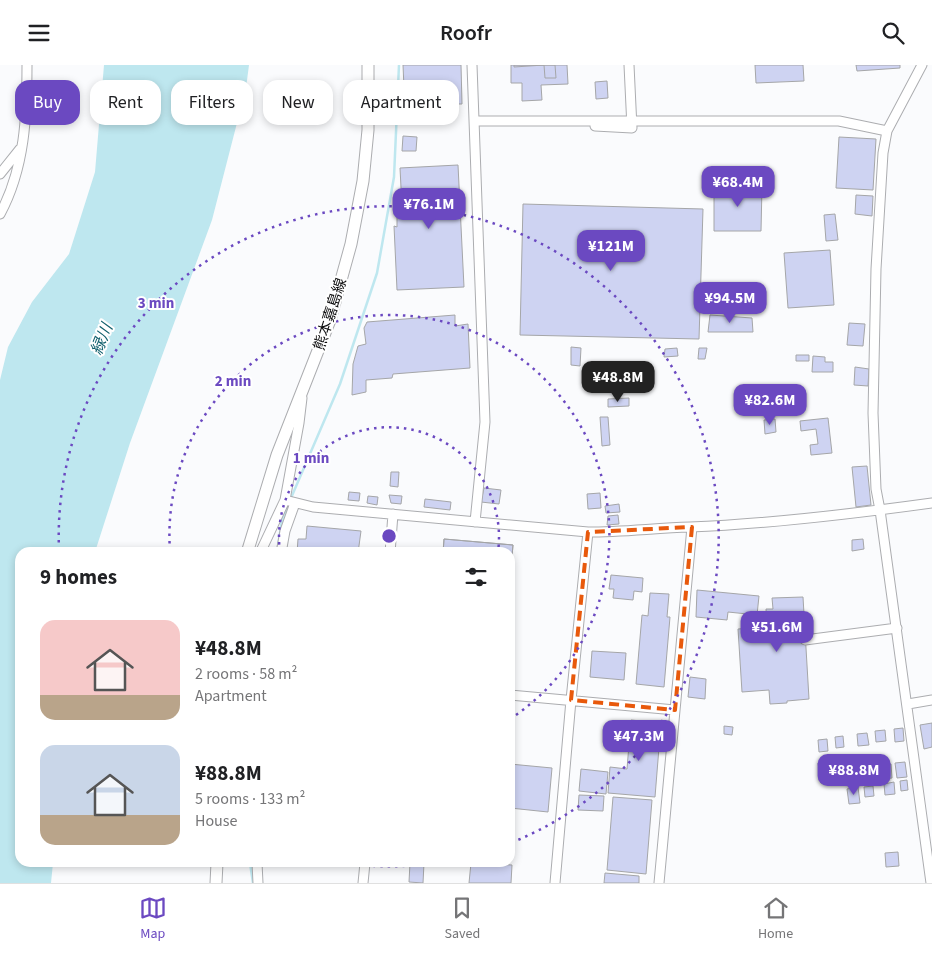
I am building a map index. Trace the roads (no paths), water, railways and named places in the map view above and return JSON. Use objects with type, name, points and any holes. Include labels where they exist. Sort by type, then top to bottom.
[{"type":"main road","name":"熊本嘉島線","points":[[249,547],[275,462],[330,320],[342,283],[363,181],[368,130],[368,65]]},
{"type":"main road","points":[[216,883],[217,867]]},
{"type":"street","points":[[0,213],[12,185],[22,147],[27,113],[28,65]]},
{"type":"street","points":[[472,65],[485,422],[475,522]]},
{"type":"street","points":[[474,121],[632,127],[629,65]]},
{"type":"street","points":[[922,65],[887,131],[883,153],[876,269],[873,413],[876,489],[908,705],[931,883]]},
{"type":"street","points":[[631,120],[838,121],[887,131]]},
{"type":"street","points":[[0,174],[22,147]]},
{"type":"street","points":[[263,547],[286,500],[303,390]]},
{"type":"street","points":[[286,500],[313,507],[588,532],[709,527],[932,503]]},
{"type":"street","points":[[282,547],[295,503]]},
{"type":"street","points":[[390,547],[393,514]]},
{"type":"street","points":[[659,883],[692,527]]},
{"type":"street","points":[[555,883],[588,532]]},
{"type":"street","points":[[806,640],[897,628]]},
{"type":"street","points":[[515,695],[675,710]]},
{"type":"street","points":[[908,705],[932,700]]},
{"type":"street","points":[[256,867],[258,883]]},
{"type":"street","points":[[363,883],[365,867]]},
{"type":"water","name":"緑川","points":[[104,65],[249,65],[247,80],[171,80],[171,125],[236,125],[212,220],[130,443],[97,547],[15,547],[15,867],[53,867],[51,883],[0,883],[0,380],[8,347],[32,302],[69,254],[95,172],[99,125],[161,125],[161,80],[103,80]]},
{"type":"waterway","points":[[291,498],[340,384],[377,273],[394,177],[399,65]]},
{"type":"waterway","points":[[278,546],[282,520],[289,503]]},
{"type":"waterway","points":[[251,867],[253,883]]}]
